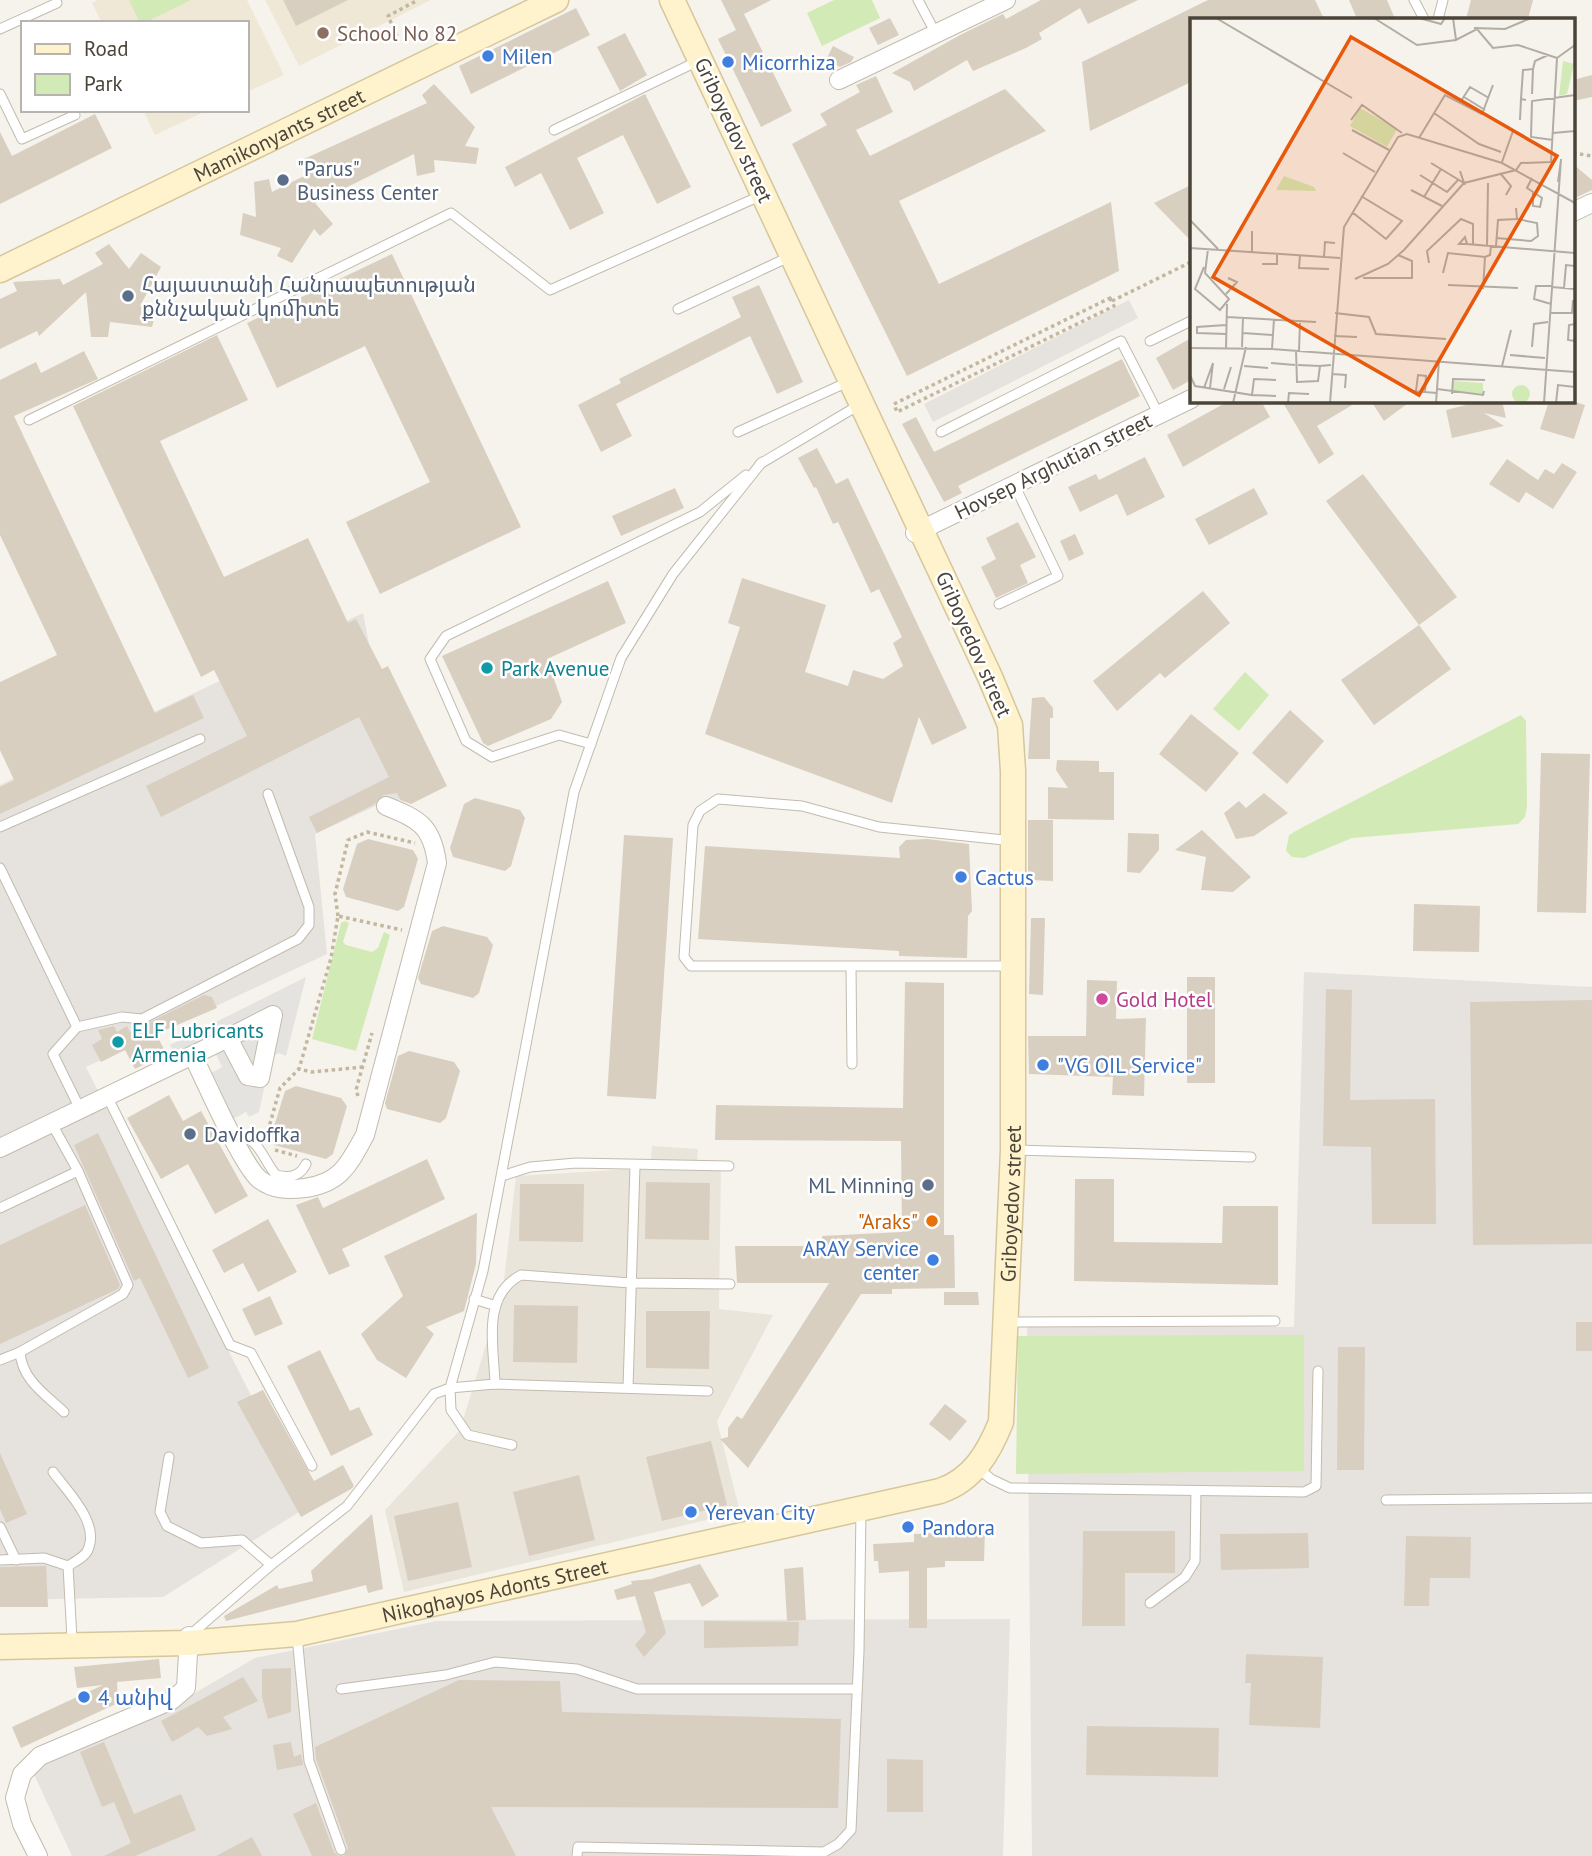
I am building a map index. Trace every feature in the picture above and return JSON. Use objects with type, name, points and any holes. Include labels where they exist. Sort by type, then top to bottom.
[{"type":"street","name":"Mamikonyants street","points":[[0,260],[539,0]]},
{"type":"street","name":"Mamikonyants street","points":[[0,270],[556,0]]},
{"type":"street","name":"Griboyedov street","points":[[661,0],[759,196],[1010,725],[1013,771],[1008,1150],[1000,1322],[992,1415],[974,1464]]},
{"type":"street","name":"Griboyedov street","points":[[672,0],[759,196]]},
{"type":"street","points":[[839,80],[1006,0]]},
{"type":"street","points":[[1574,212],[1592,203]]},
{"type":"street","name":"Griboyedov street","points":[[847,383],[854,408],[919,531],[1001,729],[1006,772],[1004,840],[1008,1150]]},
{"type":"street","name":"Hovsep Arghutian street","points":[[919,531],[1190,400]]},
{"type":"street","points":[[193,1056],[258,1178],[279,1189],[326,1184],[347,1167],[365,1135],[437,863],[435,844],[417,819],[386,806]]},
{"type":"street","points":[[0,1149],[228,1038]]},
{"type":"street","name":"Nikoghayos Adonts Street","points":[[0,1638],[189,1639],[297,1625],[860,1502],[945,1480],[974,1464]]},
{"type":"street","name":"Nikoghayos Adonts Street","points":[[0,1647],[297,1634],[750,1526]]},
{"type":"street","points":[[38,1856],[22,1825],[15,1798],[22,1774],[40,1756],[172,1700],[186,1688],[189,1639]]},
{"type":"lane","points":[[918,0],[936,34]]},
{"type":"lane","points":[[1414,0],[1423,18]]},
{"type":"lane","points":[[1438,18],[1443,0]]},
{"type":"lane","points":[[30,19],[57,3]]},
{"type":"lane","points":[[0,29],[21,22]]},
{"type":"lane","points":[[554,130],[692,64]]},
{"type":"lane","points":[[0,94],[22,139],[75,115],[74,112]]},
{"type":"lane","points":[[29,420],[451,213],[550,290],[759,196]]},
{"type":"lane","points":[[678,309],[788,257]]},
{"type":"lane","points":[[1150,341],[1190,321]]},
{"type":"lane","points":[[941,432],[1121,341],[1160,415]]},
{"type":"lane","points":[[738,432],[847,383]]},
{"type":"lane","points":[[591,744],[559,735],[492,757],[466,741],[430,659],[446,636],[700,512],[762,462],[854,408]]},
{"type":"lane","points":[[513,1445],[468,1434],[452,1410],[450,1388],[483,1271],[575,792],[621,658],[673,574],[762,462]]},
{"type":"lane","points":[[999,604],[1058,576],[1014,484]]},
{"type":"lane","points":[[0,827],[200,739]]},
{"type":"lane","points":[[81,1111],[53,1054],[77,1027],[122,1017],[142,1019],[298,939],[309,925],[309,907],[268,794]]},
{"type":"lane","points":[[1004,840],[879,827],[802,806],[718,799],[707,804],[693,825],[685,962],[691,966],[1006,966]]},
{"type":"lane","points":[[0,868],[77,1027]]},
{"type":"lane","points":[[850,967],[852,1064]]},
{"type":"lane","points":[[108,1098],[230,1345],[251,1353],[312,1466]]},
{"type":"lane","points":[[0,1360],[123,1294],[128,1284],[78,1171],[52,1124]]},
{"type":"lane","points":[[234,1137],[245,1136],[255,1141],[276,1175],[288,1177],[299,1174],[307,1161]]},
{"type":"lane","points":[[1008,1150],[1251,1157]]},
{"type":"lane","points":[[502,1177],[530,1167],[576,1163],[729,1166]]},
{"type":"lane","points":[[628,1388],[635,1166]]},
{"type":"lane","points":[[0,1208],[78,1171]]},
{"type":"lane","points":[[495,1384],[493,1305],[509,1281],[521,1275],[631,1283],[730,1284]]},
{"type":"lane","points":[[474,1299],[493,1305]]},
{"type":"lane","points":[[1000,1322],[1275,1321]]},
{"type":"lane","points":[[19,1352],[28,1379],[64,1412]]},
{"type":"lane","points":[[974,1464],[991,1479],[1010,1488],[1304,1492],[1316,1486],[1318,1371]]},
{"type":"lane","points":[[189,1639],[271,1564],[347,1506],[434,1394],[450,1388],[495,1384],[708,1391]]},
{"type":"lane","points":[[169,1457],[160,1512],[167,1526],[201,1543],[243,1539],[271,1564]]},
{"type":"lane","points":[[53,1472],[88,1523],[90,1546],[85,1555],[68,1566]]},
{"type":"lane","points":[[1150,1603],[1185,1577],[1195,1561],[1196,1491]]},
{"type":"lane","points":[[1386,1500],[1592,1498]]},
{"type":"lane","points":[[578,1856],[578,1847],[738,1853],[824,1852],[838,1844],[851,1830],[857,1689],[860,1502]]},
{"type":"lane","points":[[0,1527],[16,1560]]},
{"type":"lane","points":[[0,1560],[44,1558],[68,1566]]},
{"type":"lane","points":[[68,1566],[72,1639]]},
{"type":"lane","points":[[297,1634],[309,1761],[341,1850]]},
{"type":"lane","points":[[341,1689],[446,1675],[495,1662],[577,1669],[637,1689],[857,1689]]},
{"type":"path","points":[[397,36],[388,16],[418,0]]},
{"type":"path","points":[[1574,153],[1592,156]]},
{"type":"path","points":[[1112,301],[1190,262]]},
{"type":"path","points":[[1110,298],[1112,301],[1114,306],[897,412],[894,404],[919,391],[1110,298]]},
{"type":"path","points":[[1101,303],[1104,311]]},
{"type":"path","points":[[1068,318],[1072,327]]},
{"type":"path","points":[[1036,334],[1040,342]]},
{"type":"path","points":[[1001,351],[1005,359]]},
{"type":"path","points":[[970,366],[974,374]]},
{"type":"path","points":[[962,370],[966,378]]},
{"type":"path","points":[[926,388],[930,396]]},
{"type":"path","points":[[919,391],[923,399]]},
{"type":"path","points":[[307,1161],[273,1149],[265,1136],[280,1088],[299,1069],[331,958],[338,916],[335,894],[348,839],[367,832],[415,843],[419,849]]},
{"type":"path","points":[[338,916],[402,930]]},
{"type":"path","points":[[398,943],[405,918]]},
{"type":"path","points":[[360,1100],[356,1090],[373,1030]]},
{"type":"path","points":[[299,1069],[312,1072],[363,1067]]},
{"type":"shaded area","points":[[98,0],[247,0],[284,75],[248,92],[248,21],[101,21],[92,3]]},
{"type":"shaded area","name":"School No 82","points":[[265,0],[431,0],[299,66]]},
{"type":"shaded area","points":[[144,112],[204,112],[155,135]]},
{"type":"shaded area","points":[[1129,300],[1138,318],[933,422],[924,404]]},
{"type":"shaded area","points":[[363,613],[401,810],[393,798],[315,834],[327,954],[86,1067],[307,1507],[163,1597],[0,1600],[0,785]]},
{"type":"shaded area","points":[[1304,972],[1592,987],[1592,1856],[1032,1856],[1027,1327],[1294,1327]]},
{"type":"shaded area","points":[[306,977],[286,1056],[279,1053],[271,1057],[259,1112],[249,1117],[246,1112],[231,1120],[208,1075],[222,1067],[210,1041],[176,1058],[170,1045]]},
{"type":"shaded area","points":[[652,1146],[698,1149],[697,1162],[721,1164],[719,1309],[773,1315],[717,1421],[740,1512],[404,1592],[385,1510],[460,1430],[503,1289],[516,1176],[650,1168]]},
{"type":"shaded area","points":[[1010,1619],[1003,1856],[72,1856],[31,1768],[176,1704],[255,1658],[437,1621]]},
{"type":"shaded area","points":[[152,1726],[177,1789],[136,1805],[111,1742]]},
{"type":"green space","points":[[129,0],[191,0],[148,21],[139,21]]},
{"type":"green space","points":[[834,0],[872,0],[880,18],[822,46],[807,13]]},
{"type":"green space","points":[[1245,672],[1269,695],[1239,731],[1213,709]]},
{"type":"green space","points":[[1521,715],[1526,721],[1527,806],[1525,817],[1518,824],[1352,838],[1304,858],[1292,857],[1286,851],[1289,835],[1301,828]]},
{"type":"green space","points":[[341,923],[349,923],[343,942],[346,945],[372,952],[378,948],[384,932],[390,935],[356,1051],[312,1039]]},
{"type":"green space","points":[[1304,1335],[1304,1471],[1016,1474],[1018,1336]]},
{"type":"building","points":[[283,0],[348,0],[296,26]]},
{"type":"building","points":[[721,0],[771,0],[744,14],[792,111],[761,127],[718,39],[736,30]]},
{"type":"building","points":[[1041,0],[1138,0],[1088,24],[1080,8],[1039,33],[1042,39],[1026,48],[973,71],[967,60],[914,91],[910,82],[892,73],[962,34],[1003,14],[1006,19]]},
{"type":"building","points":[[1208,0],[1315,0],[1324,18],[1190,18],[1190,82],[1090,131],[1082,62]]},
{"type":"building","points":[[1349,0],[1387,0],[1395,18],[1357,18]]},
{"type":"building","points":[[1471,0],[1533,0],[1528,18],[1466,18]]},
{"type":"building","points":[[576,8],[590,35],[471,94],[459,66]]},
{"type":"building","points":[[890,18],[899,35],[878,45],[869,28]]},
{"type":"building","points":[[625,33],[647,75],[620,91],[597,47]]},
{"type":"building","points":[[833,46],[854,57],[851,62],[840,67],[826,60]]},
{"type":"building","points":[[1592,75],[1592,97],[1574,101],[1574,80]]},
{"type":"building","points":[[876,76],[893,112],[856,130],[870,156],[1005,89],[1046,131],[899,201],[939,284],[1111,202],[1119,271],[907,376],[792,144],[827,125],[820,114],[860,92],[856,85]]},
{"type":"building","points":[[434,84],[475,127],[465,146],[479,148],[476,164],[434,160],[435,172],[417,176],[414,154],[315,203],[333,224],[320,236],[314,229],[292,263],[277,256],[281,248],[240,235],[243,213],[256,217],[254,182],[269,179],[272,192],[310,173],[304,159],[427,103],[422,95]]},
{"type":"building","points":[[645,94],[691,187],[657,204],[623,135],[577,158],[604,213],[570,230],[541,173],[515,187],[505,167]]},
{"type":"building","points":[[95,114],[112,148],[0,204],[0,132],[12,156]]},
{"type":"building","points":[[1574,165],[1592,180],[1592,190],[1574,199]]},
{"type":"building","points":[[1190,185],[1190,240],[1154,203]]},
{"type":"building","points":[[109,244],[129,269],[141,253],[161,267],[140,306],[157,308],[152,327],[110,322],[108,337],[91,337],[86,292],[39,336],[37,331],[0,349],[0,299],[17,291],[13,282],[60,279],[63,285],[103,264],[95,253]]},
{"type":"building","points":[[392,254],[521,527],[380,594],[346,522],[430,482],[365,346],[277,388],[247,323]]},
{"type":"building","points":[[759,285],[803,382],[777,394],[750,336],[616,404],[632,436],[601,452],[578,405],[621,383],[619,379],[741,317],[732,297]]},
{"type":"building","points":[[217,335],[248,400],[160,441],[224,577],[308,538],[348,623],[356,619],[382,669],[388,666],[447,786],[411,804],[400,800],[397,793],[384,795],[375,804],[317,833],[309,817],[389,777],[359,717],[161,817],[146,786],[247,736],[214,670],[201,677],[73,406]]},
{"type":"building","points":[[1190,339],[1190,381],[1173,390],[1156,358]]},
{"type":"building","points":[[84,351],[98,379],[14,416],[155,713],[193,695],[204,718],[0,814],[0,787],[14,780],[0,750],[0,682],[57,655],[0,535],[0,380],[36,362],[41,373]]},
{"type":"building","points":[[1122,359],[1140,396],[958,486],[962,493],[944,502],[902,424],[916,417],[934,452]]},
{"type":"building","points":[[1227,402],[1262,402],[1270,417],[1183,467],[1167,435]]},
{"type":"building","points":[[1283,402],[1357,402],[1317,426],[1334,454],[1319,464]]},
{"type":"building","points":[[1372,402],[1410,402],[1384,421]]},
{"type":"building","points":[[1502,402],[1506,418],[1484,413],[1504,426],[1452,438],[1446,410],[1466,405],[1461,404]]},
{"type":"building","points":[[1549,402],[1574,402],[1585,405],[1574,439],[1540,429]]},
{"type":"building","points":[[817,448],[836,484],[848,478],[967,728],[932,745],[919,717],[892,803],[705,734],[740,627],[728,623],[742,578],[826,605],[805,672],[848,686],[853,670],[883,679],[903,666],[893,643],[902,637],[879,589],[871,593],[838,522],[833,524],[816,487],[814,488],[798,458]]},
{"type":"building","points":[[1145,457],[1165,497],[1127,516],[1117,494],[1080,512],[1068,487],[1096,474],[1099,480]]},
{"type":"building","points":[[1507,459],[1538,480],[1545,469],[1554,474],[1562,463],[1577,472],[1553,509],[1526,492],[1519,503],[1489,484]]},
{"type":"building","points":[[1363,474],[1457,597],[1419,625],[1326,501]]},
{"type":"building","points":[[675,488],[684,508],[621,536],[612,516]]},
{"type":"building","points":[[1254,488],[1268,514],[1209,545],[1195,519]]},
{"type":"building","points":[[1018,522],[1036,557],[1020,565],[1028,583],[996,598],[981,567],[996,559],[986,538]]},
{"type":"building","points":[[1075,534],[1084,554],[1069,561],[1060,541]]},
{"type":"building","name":"Park Avenue","points":[[608,581],[626,623],[547,659],[562,702],[551,719],[488,746],[483,743],[442,656]]},
{"type":"building","points":[[1203,591],[1230,623],[1165,678],[1160,673],[1117,711],[1093,681]]},
{"type":"building","points":[[1419,625],[1451,669],[1374,725],[1341,680]]},
{"type":"building","points":[[1044,697],[1053,708],[1053,718],[1050,718],[1050,759],[1028,759],[1032,698]]},
{"type":"building","points":[[1290,710],[1324,741],[1287,784],[1252,753]]},
{"type":"building","points":[[1191,714],[1239,753],[1206,792],[1159,754]]},
{"type":"building","points":[[1541,753],[1590,754],[1586,913],[1537,912]]},
{"type":"building","points":[[1057,760],[1099,761],[1099,772],[1114,772],[1114,820],[1048,819],[1048,787],[1068,788],[1056,770]]},
{"type":"building","points":[[1264,793],[1288,813],[1254,836],[1236,839],[1224,813],[1239,801],[1246,808]]},
{"type":"building","points":[[475,798],[520,810],[525,818],[511,866],[505,871],[453,857],[450,848],[464,804]]},
{"type":"building","points":[[1028,820],[1053,820],[1053,881],[1028,880]]},
{"type":"building","points":[[1202,830],[1251,877],[1233,892],[1201,890],[1206,857],[1175,850]]},
{"type":"building","points":[[1128,833],[1159,834],[1159,850],[1140,873],[1127,872]]},
{"type":"building","points":[[624,835],[673,838],[656,1099],[607,1096]]},
{"type":"building","points":[[368,839],[413,850],[418,859],[404,907],[398,911],[346,897],[343,889],[357,844]]},
{"type":"building","points":[[927,839],[969,844],[972,911],[968,916],[967,958],[899,956],[899,951],[698,939],[705,846],[900,858],[899,847],[906,840]]},
{"type":"building","points":[[1414,904],[1480,906],[1479,952],[1413,951]]},
{"type":"building","points":[[1031,918],[1045,918],[1043,995],[1029,994]]},
{"type":"building","points":[[443,926],[487,937],[493,945],[479,993],[473,998],[421,984],[418,978],[432,931]]},
{"type":"building","points":[[1187,977],[1215,977],[1215,1083],[1187,1083]]},
{"type":"building","points":[[1087,980],[1117,981],[1116,1019],[1146,1018],[1144,1096],[1112,1095],[1113,1077],[1029,1074],[1028,1036],[1086,1036]]},
{"type":"building","points":[[905,982],[944,983],[944,1235],[954,1235],[955,1288],[892,1289],[892,1294],[861,1294],[748,1468],[720,1439],[728,1437],[728,1428],[737,1416],[742,1419],[829,1283],[737,1283],[735,1246],[823,1246],[822,1236],[902,1232],[901,1141],[715,1140],[716,1105],[903,1108]]},
{"type":"building","points":[[1326,989],[1352,990],[1350,1100],[1435,1099],[1436,1224],[1372,1224],[1371,1147],[1323,1146]]},
{"type":"building","points":[[204,995],[212,997],[217,1008],[156,1034],[166,1053],[135,1069],[125,1050],[101,1062],[92,1045],[102,1039],[98,1030],[114,1026],[117,1032],[127,1026],[130,1032]]},
{"type":"building","points":[[1592,1000],[1592,1244],[1473,1245],[1470,1002]]},
{"type":"building","points":[[409,1051],[454,1062],[460,1071],[446,1118],[440,1123],[387,1109],[385,1103],[398,1056]]},
{"type":"building","points":[[296,1086],[341,1098],[347,1106],[333,1154],[326,1159],[274,1145],[271,1136],[285,1091]]},
{"type":"building","points":[[169,1095],[183,1121],[201,1111],[248,1196],[215,1214],[188,1164],[161,1179],[127,1118]]},
{"type":"building","points":[[98,1133],[209,1368],[188,1378],[140,1278],[134,1281],[74,1145]]},
{"type":"building","points":[[427,1159],[445,1199],[342,1249],[350,1266],[329,1275],[296,1205],[318,1197],[323,1208]]},
{"type":"building","points":[[1075,1179],[1114,1179],[1114,1242],[1222,1243],[1223,1206],[1278,1206],[1278,1285],[1074,1281]]},
{"type":"building","points":[[646,1182],[710,1183],[709,1240],[645,1239]]},
{"type":"building","points":[[520,1184],[584,1184],[583,1242],[519,1241]]},
{"type":"building","points":[[85,1205],[120,1285],[118,1289],[0,1344],[0,1245]]},
{"type":"building","points":[[477,1213],[476,1264],[464,1311],[426,1327],[434,1334],[406,1378],[377,1360],[361,1334],[403,1296],[384,1256]]},
{"type":"building","points":[[268,1219],[297,1272],[258,1292],[243,1263],[224,1273],[212,1250]]},
{"type":"building","points":[[944,1292],[978,1292],[979,1305],[944,1305]]},
{"type":"building","points":[[270,1296],[283,1324],[255,1336],[242,1309]]},
{"type":"building","points":[[514,1305],[578,1306],[577,1363],[513,1362]]},
{"type":"building","points":[[646,1311],[710,1311],[709,1369],[646,1368]]},
{"type":"building","points":[[1576,1322],[1592,1322],[1592,1351],[1576,1351]]},
{"type":"building","points":[[1338,1347],[1365,1347],[1364,1470],[1337,1470]]},
{"type":"building","points":[[320,1350],[350,1411],[359,1407],[373,1435],[331,1456],[287,1366]]},
{"type":"building","points":[[263,1390],[314,1481],[343,1465],[354,1486],[301,1517],[237,1402]]},
{"type":"building","points":[[945,1404],[967,1421],[950,1441],[929,1424]]},
{"type":"building","points":[[711,1441],[727,1505],[662,1521],[646,1457]]},
{"type":"building","points":[[0,1453],[27,1514],[6,1523],[0,1509]]},
{"type":"building","points":[[579,1475],[595,1540],[529,1556],[513,1492]]},
{"type":"building","points":[[458,1502],[472,1567],[408,1581],[394,1516]]},
{"type":"building","points":[[372,1514],[383,1589],[368,1593],[366,1585],[226,1621],[224,1616],[277,1585],[279,1589],[313,1581],[311,1571]]},
{"type":"building","points":[[966,1528],[985,1529],[984,1561],[945,1561],[945,1567],[927,1568],[927,1628],[909,1628],[909,1571],[879,1573],[878,1561],[874,1561],[873,1544],[914,1542],[914,1534],[966,1532]]},
{"type":"building","points":[[1083,1531],[1175,1531],[1175,1573],[1125,1573],[1125,1626],[1082,1626]]},
{"type":"building","points":[[1308,1533],[1309,1568],[1221,1570],[1220,1534]]},
{"type":"building","points":[[1406,1536],[1471,1537],[1470,1578],[1430,1578],[1429,1606],[1404,1606]]},
{"type":"building","points":[[700,1564],[719,1596],[702,1607],[690,1583],[654,1592],[666,1633],[644,1657],[635,1645],[646,1632],[635,1596],[617,1600],[614,1590],[632,1584],[631,1581],[651,1579]]},
{"type":"building","points":[[46,1566],[48,1607],[0,1607],[0,1567]]},
{"type":"building","points":[[803,1567],[806,1620],[787,1621],[784,1569]]},
{"type":"building","points":[[704,1621],[799,1622],[798,1646],[704,1648]]},
{"type":"building","points":[[1246,1654],[1323,1657],[1320,1728],[1249,1725],[1251,1683],[1245,1683]]},
{"type":"building","points":[[159,1659],[161,1678],[117,1682],[118,1703],[21,1748],[12,1727],[103,1685],[77,1688],[74,1667]]},
{"type":"building","points":[[291,1668],[291,1712],[268,1719],[262,1697],[262,1669]]},
{"type":"building","points":[[243,1677],[258,1701],[223,1717],[232,1729],[207,1736],[198,1727],[172,1742],[161,1721]]},
{"type":"building","points":[[459,1680],[560,1681],[562,1712],[841,1719],[838,1808],[491,1807],[516,1856],[344,1856],[348,1848],[316,1759],[315,1747]]},
{"type":"building","points":[[1087,1726],[1219,1728],[1218,1777],[1086,1775]]},
{"type":"building","points":[[104,1742],[134,1814],[181,1794],[196,1830],[135,1856],[104,1856],[131,1843],[114,1802],[102,1807],[80,1752]]},
{"type":"building","points":[[291,1742],[294,1757],[301,1754],[303,1765],[277,1770],[273,1745]]},
{"type":"building","points":[[887,1759],[923,1760],[923,1812],[887,1812]]},
{"type":"building","points":[[316,1803],[334,1852],[338,1856],[312,1856],[293,1814]]},
{"type":"building","points":[[252,1837],[262,1856],[216,1856]]},
{"type":"place","name":"School No 82","points":[[323,33]]},
{"type":"place","name":"Milen","points":[[488,56]]},
{"type":"place","name":"Micorrhiza","points":[[728,62]]},
{"type":"place","name":"\"Parus\" Business Center","points":[[283,180]]},
{"type":"place","name":"Հայաստանի Հանրապետության քննչական կոմիտե","points":[[128,296]]},
{"type":"place","name":"Park Avenue","points":[[487,668]]},
{"type":"place","name":"Cactus","points":[[961,877]]},
{"type":"place","name":"Gold Hotel","points":[[1102,999]]},
{"type":"place","name":"ELF Lubricants Armenia","points":[[118,1042]]},
{"type":"place","name":"\"VG OIL Service\"","points":[[1043,1065]]},
{"type":"place","name":"Davidoffka","points":[[190,1134]]},
{"type":"place","name":"ML Minning","points":[[928,1185]]},
{"type":"place","name":"\"Araks\"","points":[[932,1221]]},
{"type":"place","name":"ARAY Service center","points":[[933,1260]]},
{"type":"place","name":"Yerevan City","points":[[691,1512]]},
{"type":"place","name":"Pandora","points":[[908,1527]]},
{"type":"place","name":"4 անիվ","points":[[84,1697]]}]
